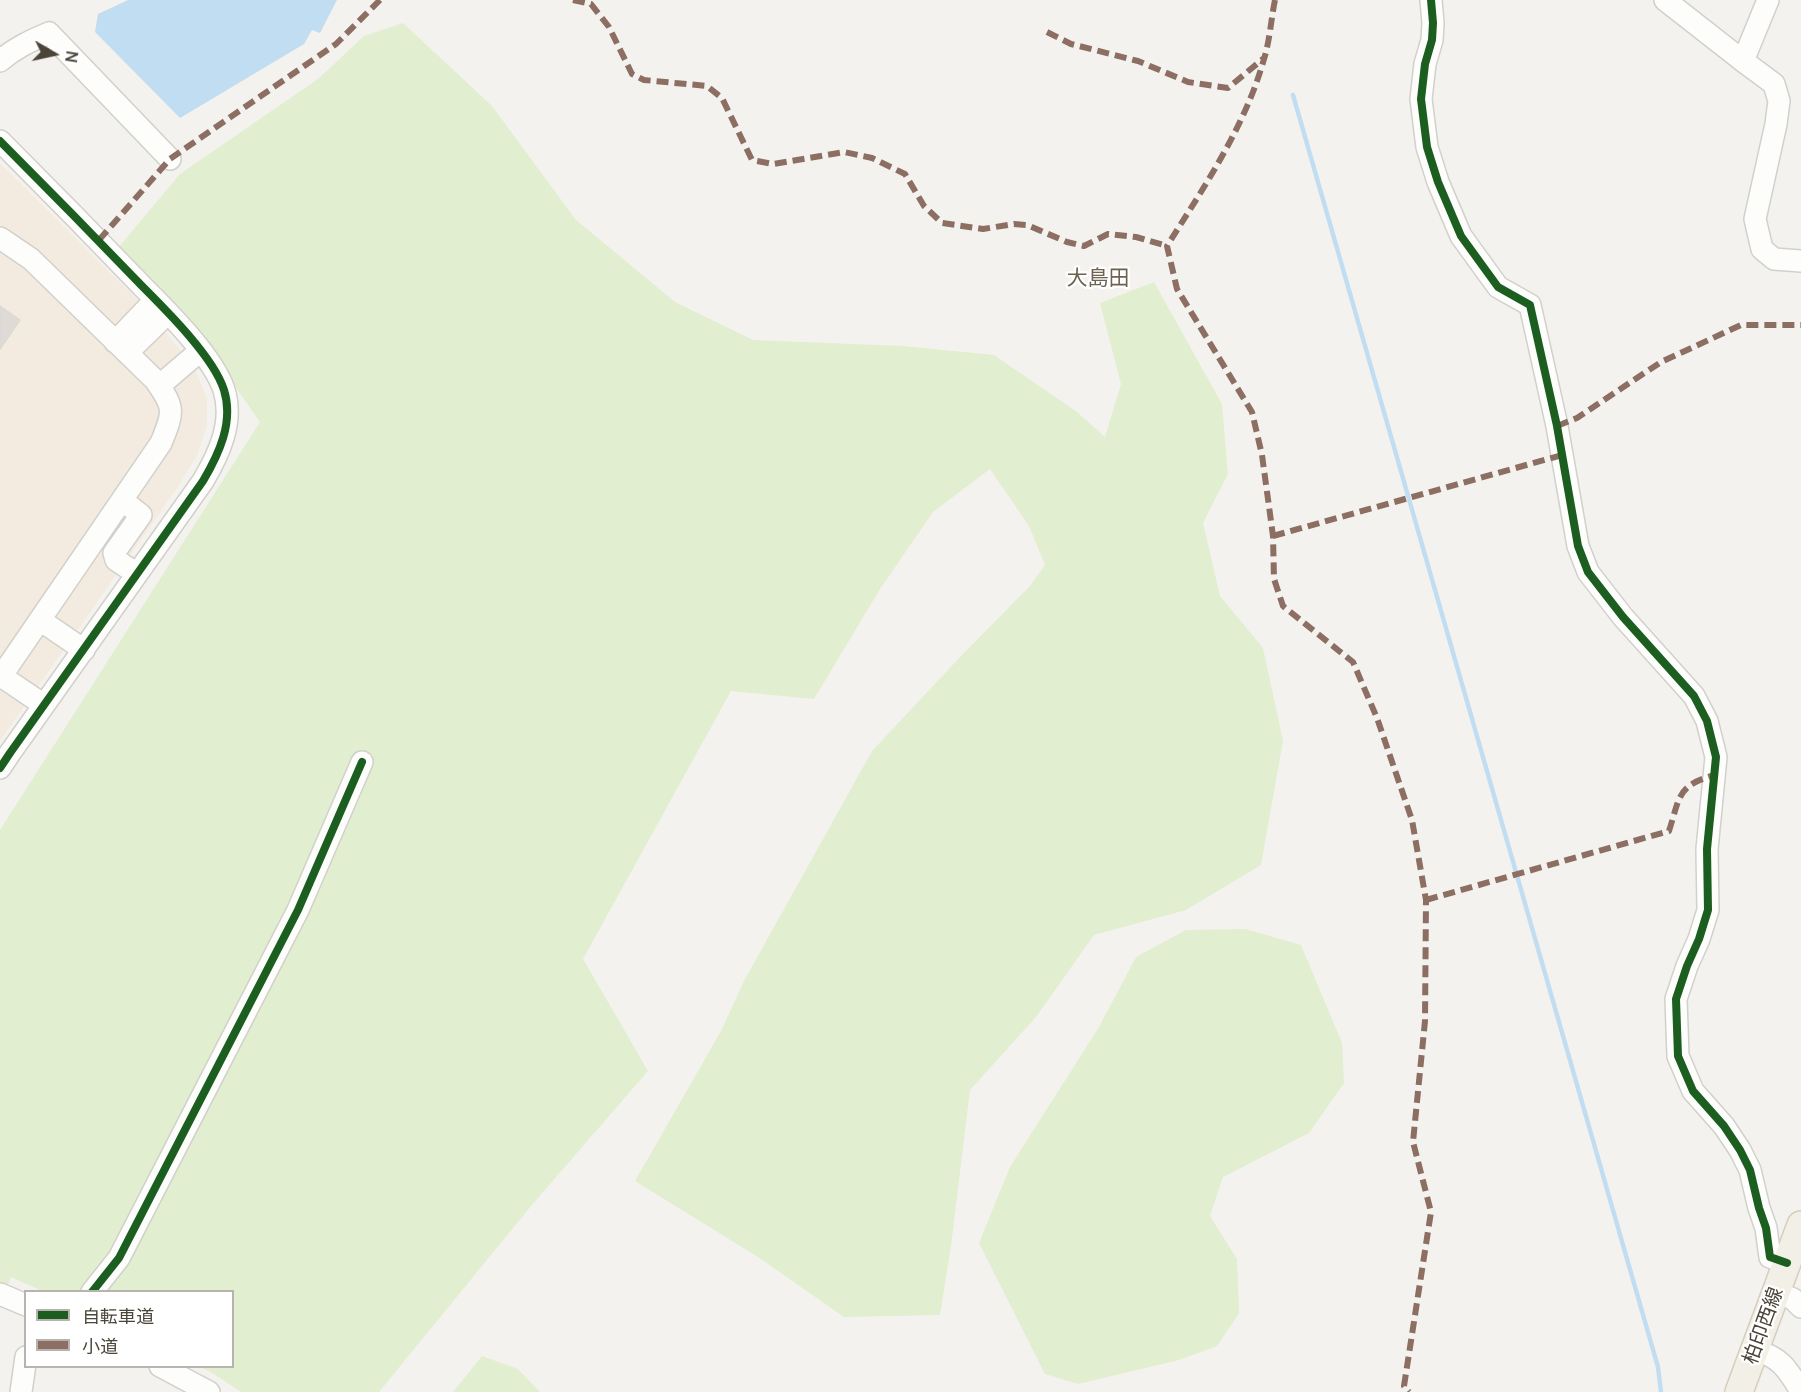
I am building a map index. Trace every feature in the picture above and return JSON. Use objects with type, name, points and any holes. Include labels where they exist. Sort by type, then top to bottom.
[{"type":"main road","name":"柏印西線","points":[[1739,1392],[1801,1225]]},
{"type":"street","points":[[1431,0],[1433,23],[1421,99],[1427,147],[1438,183],[1461,236],[1497,287],[1530,305],[1557,426],[1578,546],[1588,572],[1623,617],[1694,696],[1707,721],[1716,757],[1707,849],[1708,910],[1676,999],[1678,1056],[1693,1092],[1724,1126],[1750,1170],[1766,1228],[1770,1257],[1787,1263]]},
{"type":"street","points":[[1665,0],[1774,84],[1779,101],[1776,124],[1755,219],[1762,249],[1774,260],[1801,261]]},
{"type":"street","points":[[1743,61],[1768,0]]},
{"type":"street","points":[[0,61],[27,42],[49,33],[170,159]]},
{"type":"street","points":[[0,141],[162,306],[207,358],[224,389],[227,405],[224,438],[203,480],[0,768]]},
{"type":"street","points":[[0,238],[31,259],[121,347],[159,386],[168,398],[171,410],[161,443],[1,677],[44,705]]},
{"type":"street","points":[[121,347],[162,306]]},
{"type":"street","points":[[159,386],[200,351]]},
{"type":"street","points":[[122,500],[141,515],[114,556],[116,560],[137,574]]},
{"type":"street","points":[[40,620],[84,650]]},
{"type":"street","points":[[94,1290],[119,1258],[298,910],[362,762]]},
{"type":"street","points":[[1776,1292],[1793,1299],[1801,1307]]},
{"type":"street","points":[[0,1294],[24,1304]]},
{"type":"street","points":[[1755,1350],[1772,1355],[1786,1368],[1801,1391]]},
{"type":"street","points":[[21,1392],[24,1368]]},
{"type":"street","points":[[164,1368],[209,1392]]},
{"type":"shaded area","points":[[0,163],[143,305],[193,365],[207,398],[207,426],[197,456],[175,491],[0,741]]},
{"type":"green space","points":[[403,23],[492,106],[576,220],[675,302],[753,340],[903,346],[994,355],[1077,412],[1105,437],[1121,384],[1100,303],[1154,282],[1222,404],[1228,474],[1203,523],[1220,596],[1263,648],[1283,741],[1261,865],[1186,910],[1094,935],[1036,1017],[970,1090],[940,1315],[844,1317],[758,1257],[635,1181],[721,1031],[744,981],[872,751],[1029,587],[1045,565],[1029,526],[990,469],[933,512],[880,589],[814,699],[731,691],[583,959],[648,1071],[531,1206],[379,1392],[241,1392],[201,1368],[234,1368],[234,1290],[40,1290],[11,1277],[0,1305],[0,830],[260,422],[203,341],[118,248],[180,174],[318,79],[364,36]]},
{"type":"green space","points":[[1245,929],[1301,945],[1342,1043],[1344,1083],[1309,1133],[1223,1177],[1210,1216],[1237,1259],[1239,1313],[1217,1346],[1179,1360],[1078,1384],[1045,1374],[979,1243],[1010,1167],[1099,1027],[1136,957],[1186,930]]},
{"type":"green space","points":[[482,1356],[518,1369],[540,1392],[453,1392]]},
{"type":"water","points":[[128,0],[337,0],[320,33],[312,30],[304,44],[180,118],[95,32],[98,14]]},
{"type":"building","points":[[0,306],[20,320],[0,349]]},
{"type":"waterway","points":[[1293,95],[1658,1367],[1661,1392]]},
{"type":"marked path","points":[[99,240],[170,159],[336,44],[380,0]]},
{"type":"marked path","points":[[573,0],[591,4],[609,27],[632,74],[644,80],[707,86],[722,98],[752,160],[773,164],[844,152],[872,158],[905,174],[924,206],[942,223],[983,229],[1014,224],[1027,225],[1067,242],[1084,246],[1108,234],[1136,237],[1167,246]]},
{"type":"marked path","points":[[1275,0],[1266,52],[1246,109],[1222,156],[1167,246],[1177,289],[1252,412],[1262,455],[1273,536],[1274,579],[1283,606],[1353,662],[1377,718],[1412,820],[1426,900],[1425,1021],[1413,1142],[1431,1212],[1404,1386],[1409,1392]]},
{"type":"marked path","points":[[1047,32],[1071,44],[1138,61],[1188,82],[1228,88],[1264,58]]},
{"type":"marked path","points":[[1557,426],[1577,418],[1661,362],[1741,325],[1801,325]]},
{"type":"marked path","points":[[1273,536],[1562,455]]},
{"type":"marked path","points":[[1426,900],[1669,831],[1682,794],[1693,783],[1715,775]]},
{"type":"cycle path","points":[[1431,0],[1432,40],[1425,64],[1421,99],[1427,147],[1438,182],[1461,236],[1498,287],[1530,305],[1557,426],[1578,546],[1588,572],[1623,617],[1694,696],[1707,721],[1716,757],[1707,849],[1708,910],[1676,999],[1678,1056],[1693,1091],[1724,1126],[1750,1170],[1766,1228],[1770,1257],[1787,1263]]},
{"type":"cycle path","points":[[0,141],[189,336],[219,377],[227,402],[223,437],[203,481],[0,768]]},
{"type":"cycle path","points":[[94,1290],[119,1258],[298,910],[362,762]]},
{"type":"district","name":"大島田","points":[[1098,279]]}]
